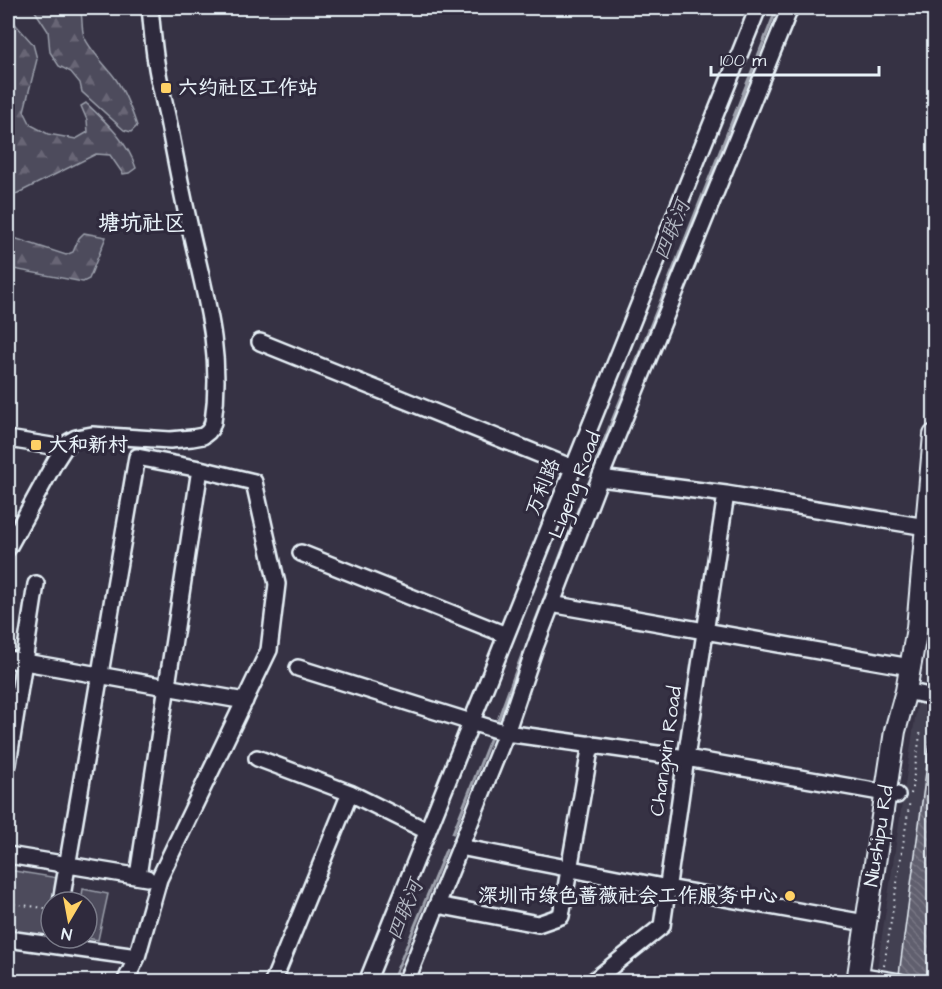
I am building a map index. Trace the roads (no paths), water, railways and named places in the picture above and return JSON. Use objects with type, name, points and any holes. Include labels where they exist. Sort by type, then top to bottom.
[{"type":"main road","name":"Niushipu Rd","points":[[867,977],[865,923],[891,794],[908,726],[906,691],[917,628],[934,435]]},
{"type":"main road","name":"Niushipu Rd","points":[[867,977],[891,794]]},
{"type":"street","points":[[8,548],[69,442],[82,436],[92,435],[170,440],[192,438],[203,436],[211,428],[213,422],[217,383],[213,333],[159,82],[150,8]]},
{"type":"street","name":"万利路","points":[[367,981],[758,8]]},
{"type":"street","name":"Ligeng Road","points":[[406,981],[506,733],[535,647],[600,478],[790,8]]},
{"type":"street","points":[[260,342],[573,468]]},
{"type":"street","points":[[8,439],[64,448]]},
{"type":"street","points":[[63,890],[137,457],[254,482],[277,584],[269,650],[159,879],[137,957],[125,981]]},
{"type":"street","points":[[138,876],[200,469]]},
{"type":"street","points":[[600,478],[726,494],[926,527]]},
{"type":"street","name":"Changxin Road","points":[[592,981],[662,926],[726,494]]},
{"type":"street","points":[[301,553],[506,635]]},
{"type":"street","points":[[8,764],[36,584]]},
{"type":"street","points":[[552,604],[910,667]]},
{"type":"street","points":[[8,659],[245,701]]},
{"type":"street","points":[[298,668],[506,733],[686,758],[891,794]]},
{"type":"street","points":[[906,691],[934,697]]},
{"type":"street","points":[[437,905],[538,924],[561,916],[591,744]]},
{"type":"street","points":[[257,758],[350,794],[427,831]]},
{"type":"street","points":[[273,981],[350,794]]},
{"type":"street","points":[[460,847],[668,888],[865,923]]},
{"type":"street","points":[[8,855],[159,879]]},
{"type":"street","points":[[8,939],[39,941]]},
{"type":"street","points":[[98,950],[137,957]]},
{"type":"street","points":[[867,977],[900,981]]},
{"type":"waterway","name":"四联河","points":[[595,463],[777,8]]},
{"type":"waterway","name":"四联河","points":[[530,635],[588,484]]},
{"type":"waterway","name":"四联河","points":[[498,720],[523,652]]},
{"type":"waterway","name":"四联河","points":[[453,833],[491,737]]},
{"type":"waterway","name":"四联河","points":[[392,982],[446,850]]},
{"type":"place","name":"六约社区工作站","points":[[166,88]]},
{"type":"place","name":"大和新村","points":[[36,445]]},
{"type":"place","name":"深圳市绿色蔷薇社会工作服务中心","points":[[790,896]]},
{"type":"district","name":"塘坑社区","points":[[142,223]]}]
